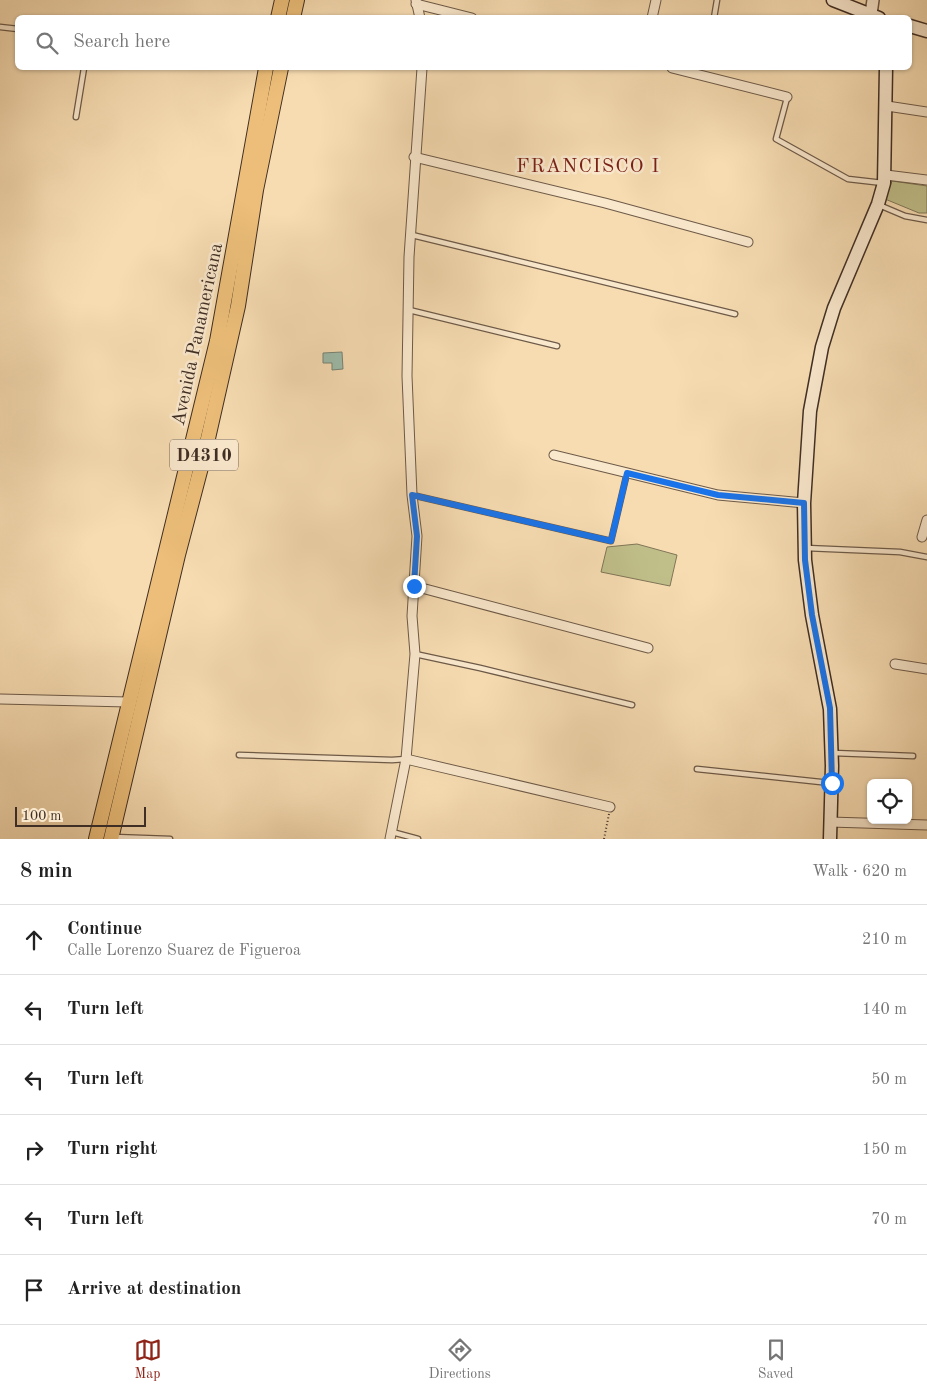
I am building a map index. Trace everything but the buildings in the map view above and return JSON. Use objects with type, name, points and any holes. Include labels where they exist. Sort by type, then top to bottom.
[{"type":"main road","points":[[279,15],[282,0]]},
{"type":"main road","points":[[294,15],[297,0]]},
{"type":"main road","points":[[833,0],[872,15]]},
{"type":"main road","points":[[912,27],[927,31]]},
{"type":"main road","name":"Avenida Panamericana","points":[[266,70],[269,94]]},
{"type":"main road","name":"Avenida Panamericana","points":[[111,838],[132,750],[190,453],[241,247],[269,94],[280,70]]},
{"type":"main road","points":[[830,839],[832,783],[830,708],[812,615],[804,548],[804,503],[810,412],[822,347],[834,308],[878,204],[885,179],[886,70]]},
{"type":"main road","name":"Avenida Panamericana","points":[[96,836],[128,702],[158,611],[204,456],[238,306],[241,247]]},
{"type":"main road","points":[[190,453],[204,456]]},
{"type":"main road","points":[[118,746],[132,750]]},
{"type":"street","points":[[653,15],[656,0]]},
{"type":"street","points":[[872,0],[875,15]]},
{"type":"street","points":[[419,15],[416,2],[462,15]]},
{"type":"street","points":[[391,836],[406,759],[415,654],[412,616],[417,536],[412,495],[407,376],[409,257],[412,235],[414,156],[422,70]]},
{"type":"street","points":[[680,70],[787,98]]},
{"type":"street","points":[[887,106],[927,112]]},
{"type":"street","points":[[414,156],[605,203],[748,242]]},
{"type":"street","points":[[885,179],[927,180]]},
{"type":"street","points":[[554,455],[718,495],[804,503]]},
{"type":"street","points":[[922,536],[927,520]]},
{"type":"street","points":[[414,586],[648,648]]},
{"type":"street","points":[[895,664],[927,669]]},
{"type":"street","points":[[0,699],[128,702]]},
{"type":"street","points":[[406,759],[610,807]]},
{"type":"street","points":[[830,822],[927,825]]},
{"type":"lane","points":[[714,15],[717,0]]},
{"type":"lane","points":[[0,27],[15,29]]},
{"type":"lane","points":[[76,117],[84,70]]},
{"type":"lane","points":[[787,98],[776,140],[848,179],[885,179]]},
{"type":"lane","points":[[878,204],[905,216],[927,220]]},
{"type":"lane","points":[[412,235],[735,314]]},
{"type":"lane","points":[[409,310],[557,346]]},
{"type":"lane","points":[[412,495],[611,541],[627,473]]},
{"type":"lane","points":[[804,548],[900,552],[927,556]]},
{"type":"lane","points":[[415,654],[632,705]]},
{"type":"lane","points":[[831,753],[913,756]]},
{"type":"lane","points":[[239,755],[406,759]]},
{"type":"lane","points":[[697,769],[832,783]]},
{"type":"lane","points":[[96,836],[170,839]]},
{"type":"lane","points":[[391,836],[418,839]]},
{"type":"path","points":[[604,839],[610,807]]},
{"type":"shaded area","points":[[892,181],[927,186],[927,213],[919,213],[885,199]]},
{"type":"shaded area","points":[[342,352],[343,369],[332,370],[332,363],[323,363],[323,353]]},
{"type":"shaded area","points":[[637,544],[677,555],[670,586],[601,572],[607,547]]},
{"type":"district","name":"FRANCISCO I","points":[[588,165]]},
{"type":"route","points":[[414,586],[417,536],[412,495],[611,541],[627,473],[718,495],[804,503],[805,560],[812,615],[830,708],[832,783]]}]
